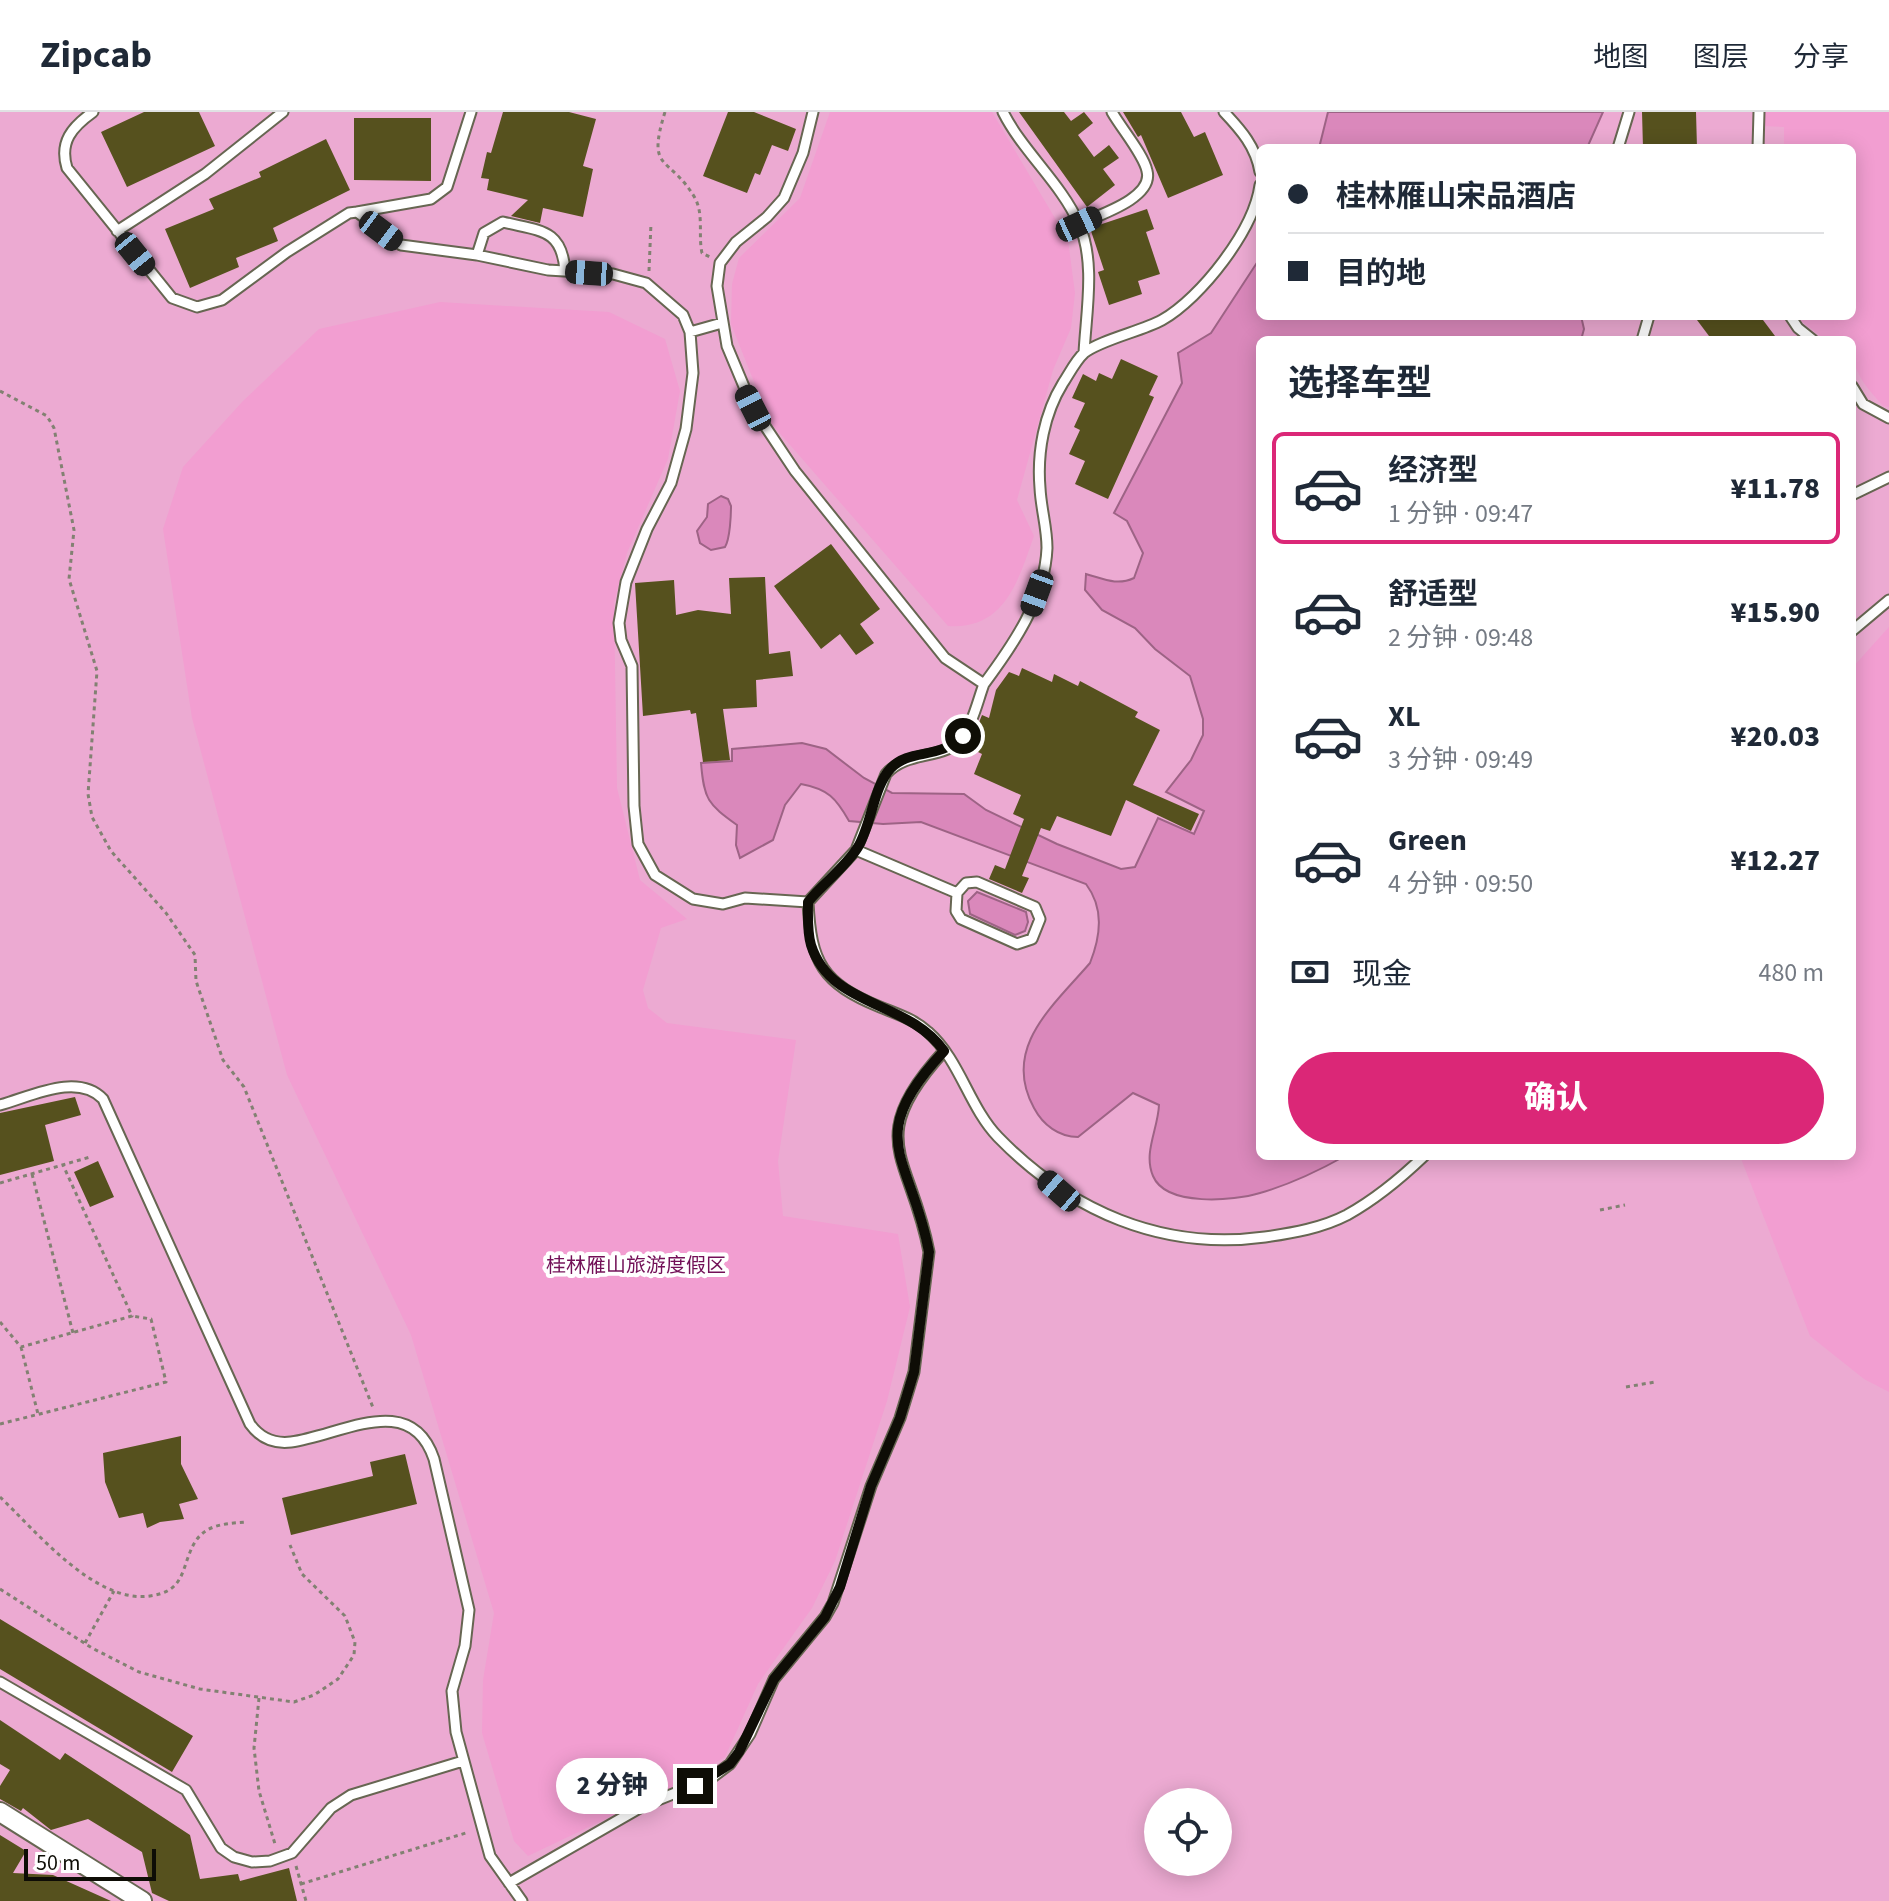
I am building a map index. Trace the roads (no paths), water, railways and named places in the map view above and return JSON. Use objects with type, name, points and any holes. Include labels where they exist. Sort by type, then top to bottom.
[{"type":"street","points":[[0,1812],[142,1901]]},
{"type":"lane","points":[[93,112],[71,131],[64,157],[71,174],[172,298],[197,307],[222,300],[287,252],[349,213],[431,199],[439,194],[447,187],[471,112]]},
{"type":"lane","points":[[117,231],[205,174],[283,112]]},
{"type":"lane","points":[[813,112],[803,153],[784,198],[767,217],[736,242],[720,263],[717,286],[722,323],[739,379],[781,453],[945,658],[984,684]]},
{"type":"lane","points":[[1003,112],[1013,132],[1079,224],[1087,262],[1084,353],[1061,386],[1042,434],[1040,490],[1046,517],[1047,551],[1042,577],[1031,608],[1009,650],[984,684],[963,736],[951,748],[907,758],[895,764],[886,774],[856,850],[808,902],[810,943],[827,974],[867,1001],[914,1020],[944,1051],[977,1111],[998,1137],[1059,1191],[1128,1226],[1206,1240],[1249,1239],[1320,1226],[1347,1215],[1387,1188],[1419,1160]]},
{"type":"lane","points":[[1079,224],[1142,192],[1148,180],[1147,168],[1112,112]]},
{"type":"lane","points":[[1224,112],[1246,137],[1256,157]]},
{"type":"lane","points":[[1619,144],[1629,112]]},
{"type":"lane","points":[[1758,144],[1759,112]]},
{"type":"lane","points":[[1084,353],[1151,326],[1186,304],[1213,274],[1239,236],[1256,200]]},
{"type":"lane","points":[[357,212],[401,245],[565,271],[613,274],[646,283],[674,305],[690,332],[693,385],[679,462],[638,549],[620,614],[619,633],[632,666],[634,806],[638,844],[655,875],[693,899],[723,904],[745,898],[808,902]]},
{"type":"lane","points":[[477,255],[484,233],[503,222],[549,233],[559,242],[564,254],[565,271]]},
{"type":"lane","points":[[1793,320],[1808,336]]},
{"type":"lane","points":[[690,332],[722,323]]},
{"type":"lane","points":[[1856,393],[1863,404],[1889,418]]},
{"type":"lane","points":[[1856,493],[1889,477]]},
{"type":"lane","points":[[1856,628],[1889,600]]},
{"type":"lane","points":[[856,850],[957,893]]},
{"type":"lane","points":[[977,882],[1032,905],[1038,910],[1040,919],[1032,939],[1017,944],[961,919],[956,911],[957,893],[966,883],[977,882]]},
{"type":"lane","points":[[509,1883],[643,1806],[710,1779],[730,1764],[750,1734],[774,1679],[829,1610],[840,1587],[871,1486],[900,1418],[914,1372],[929,1252],[926,1233],[902,1169],[898,1125],[909,1094],[944,1051]]},
{"type":"lane","points":[[0,1105],[70,1086],[90,1088],[103,1099],[250,1424],[257,1432],[283,1443],[379,1421],[396,1420],[411,1425],[425,1436],[434,1459],[469,1610],[465,1646],[452,1691],[452,1707],[463,1761],[493,1860],[522,1901]]},
{"type":"lane","points":[[0,1682],[186,1790],[198,1805],[211,1836],[227,1854],[252,1862],[279,1859],[292,1853],[343,1799],[463,1761]]},
{"type":"park label","name":"桂林雁山旅游度假区","points":[[636,1266]]}]
